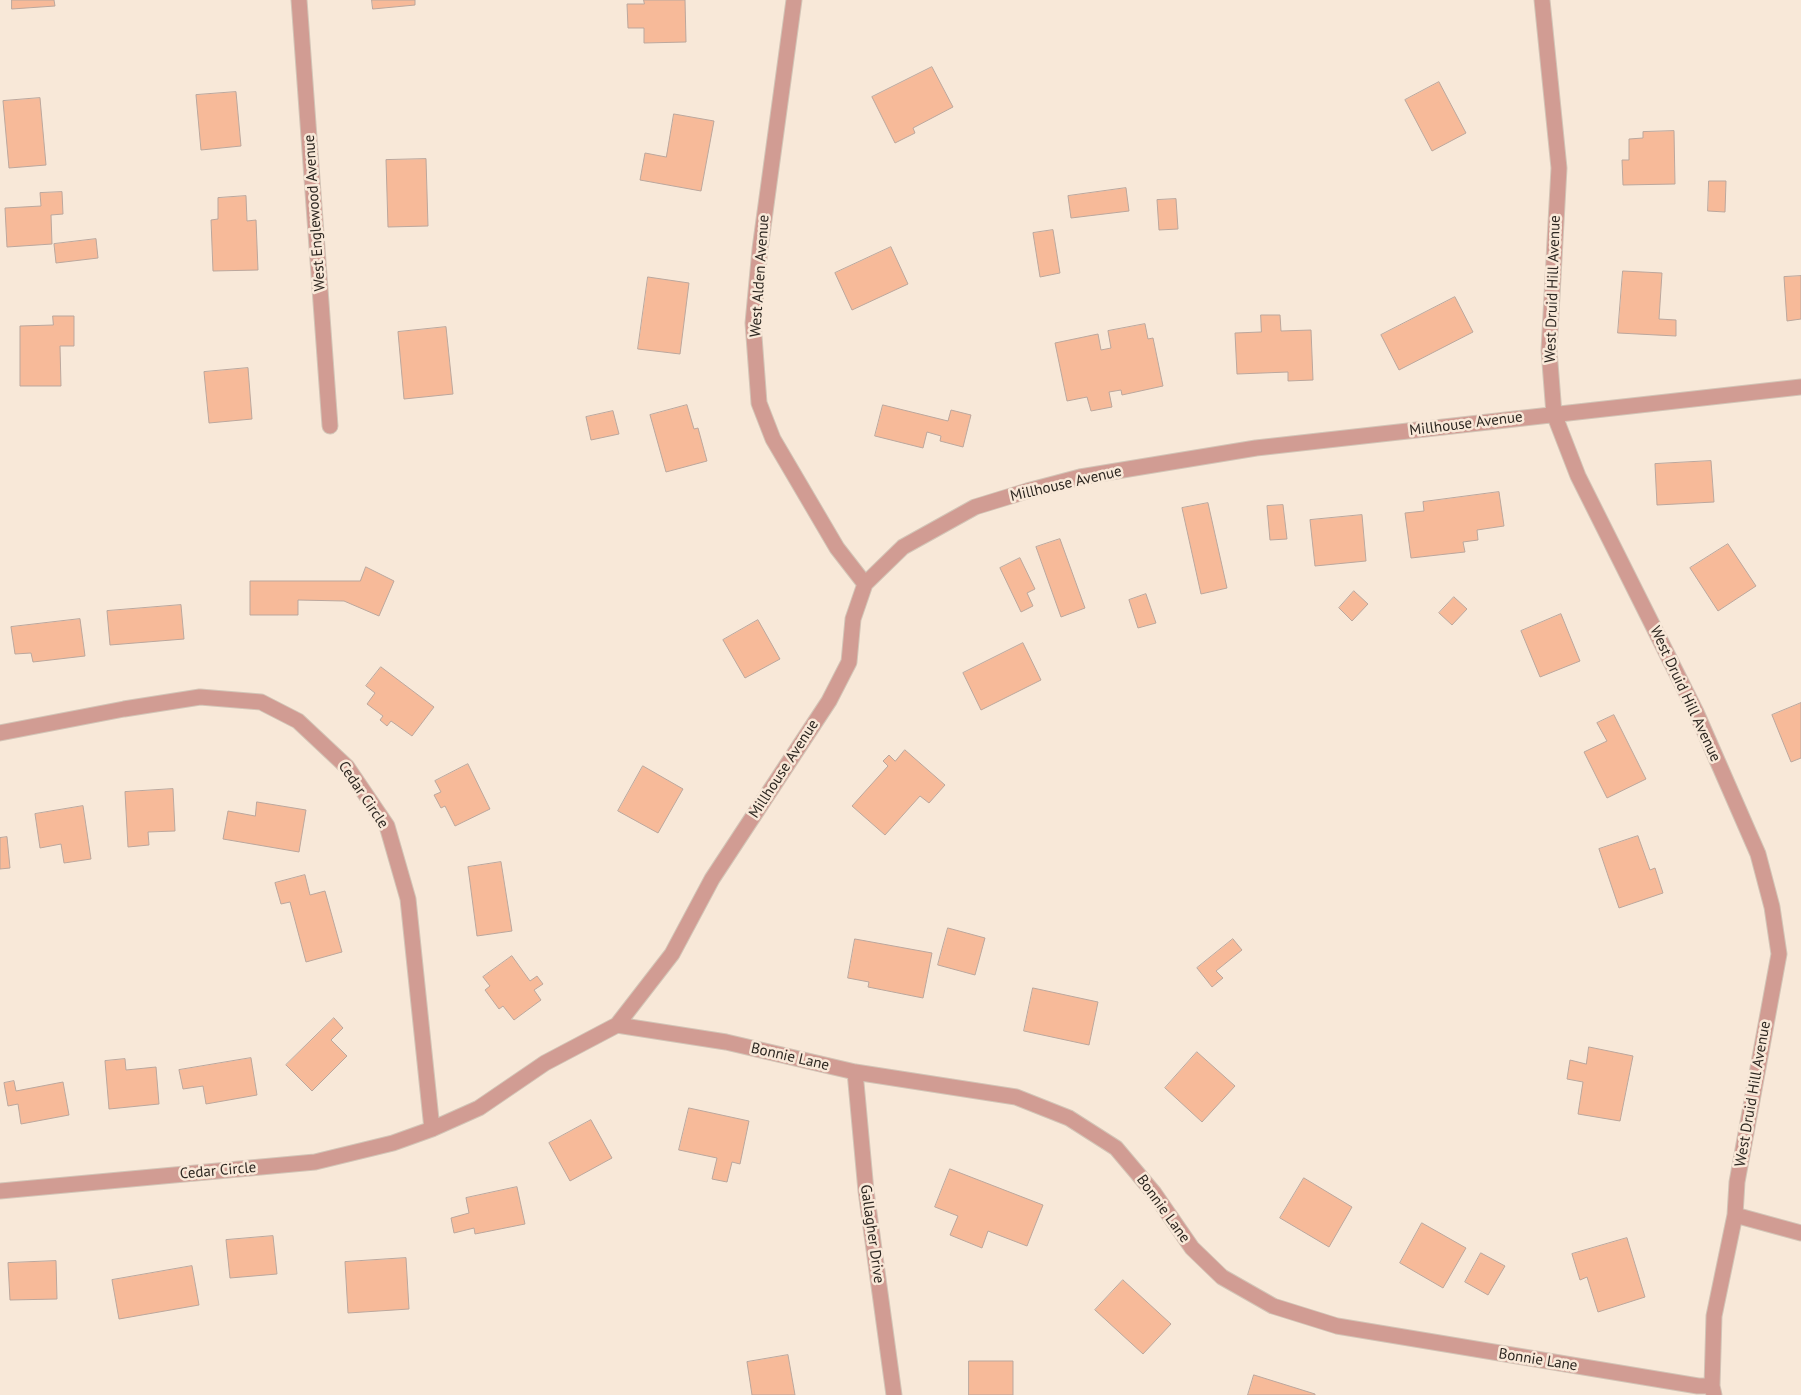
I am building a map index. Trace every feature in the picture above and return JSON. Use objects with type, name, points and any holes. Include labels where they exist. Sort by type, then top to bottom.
[{"type":"street","name":"West Englewood Avenue","points":[[300,0],[330,426]]},
{"type":"street","name":"West Alden Avenue","points":[[794,0],[760,249],[753,323],[759,403],[773,439],[837,548],[865,584]]},
{"type":"street","name":"West Druid Hill Avenue","points":[[1542,0],[1559,168],[1549,350],[1554,414],[1578,476],[1696,712],[1758,854],[1772,906],[1779,954],[1737,1182],[1734,1215],[1714,1316],[1713,1391]]},
{"type":"street","name":"Millhouse Avenue","points":[[617,1025],[672,954],[712,879],[829,700],[849,662],[854,619],[865,584],[903,547],[975,507],[1080,477],[1256,448],[1801,387]]},
{"type":"street","name":"Cedar Circle","points":[[0,734],[124,709],[200,697],[261,702],[298,721],[319,740],[348,767],[387,826],[406,890],[432,1129]]},
{"type":"street","name":"Bonnie Lane","points":[[617,1025],[726,1042],[856,1072],[1016,1097],[1069,1118],[1116,1148],[1154,1193],[1192,1248],[1222,1277],[1273,1306],[1337,1326],[1698,1386],[1713,1391]]},
{"type":"street","name":"Cedar Circle","points":[[0,1191],[315,1162],[393,1143],[432,1129],[479,1108],[545,1063],[617,1025]]},
{"type":"street","name":"Gallagher Drive","points":[[856,1072],[866,1191],[894,1395]]},
{"type":"street","points":[[1734,1215],[1801,1233]]},
{"type":"building","points":[[12,0],[54,0],[55,6],[12,9]]},
{"type":"building","points":[[372,0],[415,0],[415,5],[373,9]]},
{"type":"building","points":[[644,0],[685,0],[686,42],[644,43],[644,28],[628,28],[627,4],[644,4]]},
{"type":"building","points":[[932,67],[953,107],[913,128],[915,133],[895,143],[872,97]]},
{"type":"building","points":[[1439,82],[1466,133],[1432,151],[1405,100]]},
{"type":"building","points":[[236,92],[241,146],[201,150],[196,95]]},
{"type":"building","points":[[40,98],[46,165],[9,168],[3,101]]},
{"type":"building","points":[[674,114],[714,121],[701,191],[640,180],[645,153],[666,157]]},
{"type":"building","points":[[1674,131],[1675,184],[1623,185],[1622,160],[1629,160],[1629,139],[1643,138],[1643,132]]},
{"type":"building","points":[[426,159],[428,226],[388,227],[386,160]]},
{"type":"building","points":[[1709,181],[1726,181],[1725,212],[1708,211]]},
{"type":"building","points":[[1126,188],[1129,211],[1071,218],[1068,196]]},
{"type":"building","points":[[62,192],[63,214],[51,215],[52,244],[7,247],[5,208],[41,206],[40,193]]},
{"type":"building","points":[[246,196],[247,221],[256,220],[258,270],[213,271],[211,220],[218,219],[218,198]]},
{"type":"building","points":[[1176,199],[1178,229],[1159,230],[1157,200]]},
{"type":"building","points":[[1053,230],[1060,273],[1040,277],[1033,233]]},
{"type":"building","points":[[96,239],[98,258],[56,263],[54,244]]},
{"type":"building","points":[[891,247],[908,284],[852,310],[835,273]]},
{"type":"building","points":[[1623,271],[1662,273],[1659,319],[1676,320],[1676,336],[1618,333]]},
{"type":"building","points":[[1801,276],[1801,319],[1787,321],[1784,277]]},
{"type":"building","points":[[648,277],[689,283],[680,354],[638,349]]},
{"type":"building","points":[[1455,297],[1473,332],[1399,370],[1381,335]]},
{"type":"building","points":[[1261,315],[1280,315],[1281,331],[1311,330],[1313,380],[1288,381],[1288,372],[1237,374],[1235,333],[1261,332]]},
{"type":"building","points":[[53,316],[74,316],[74,346],[60,346],[61,386],[20,386],[20,326],[53,325]]},
{"type":"building","points":[[1145,324],[1148,339],[1153,338],[1163,386],[1122,395],[1121,390],[1109,392],[1112,407],[1091,411],[1087,397],[1067,401],[1055,343],[1098,334],[1101,350],[1111,348],[1108,331]]},
{"type":"building","points":[[446,327],[453,394],[404,399],[398,332]]},
{"type":"building","points":[[248,368],[252,419],[209,423],[204,372]]},
{"type":"building","points":[[687,405],[694,429],[698,428],[707,461],[666,472],[650,415]]},
{"type":"building","points":[[883,405],[948,421],[951,410],[971,415],[963,447],[940,441],[941,436],[927,432],[923,448],[875,436]]},
{"type":"building","points":[[613,411],[619,434],[591,440],[586,417]]},
{"type":"building","points":[[1711,461],[1714,502],[1657,505],[1655,464]]},
{"type":"building","points":[[1499,492],[1504,526],[1477,530],[1478,540],[1463,542],[1465,552],[1411,558],[1405,513],[1424,511],[1423,502]]},
{"type":"building","points":[[1208,503],[1227,588],[1201,594],[1182,508]]},
{"type":"building","points":[[1283,505],[1287,539],[1270,540],[1267,506]]},
{"type":"building","points":[[1362,515],[1366,561],[1315,566],[1310,520]]},
{"type":"building","points":[[1060,539],[1085,608],[1061,617],[1036,547]]},
{"type":"building","points":[[1728,544],[1756,586],[1718,611],[1690,568]]},
{"type":"building","points":[[1020,558],[1035,589],[1027,593],[1033,606],[1021,612],[1000,568]]},
{"type":"building","points":[[366,567],[394,581],[379,616],[344,601],[298,600],[298,615],[250,615],[250,581],[360,581]]},
{"type":"building","points":[[1354,591],[1368,604],[1352,621],[1339,608]]},
{"type":"building","points":[[1146,594],[1156,623],[1138,628],[1129,600]]},
{"type":"building","points":[[1454,597],[1467,609],[1452,625],[1439,613]]},
{"type":"building","points":[[181,605],[184,639],[110,645],[107,611]]},
{"type":"building","points":[[1561,614],[1580,661],[1540,677],[1521,631]]},
{"type":"building","points":[[80,619],[85,656],[33,662],[31,653],[15,654],[11,627]]},
{"type":"building","points":[[758,620],[780,659],[745,678],[723,640]]},
{"type":"building","points":[[1023,643],[1041,680],[981,710],[963,673]]},
{"type":"building","points":[[381,667],[434,707],[412,736],[391,721],[387,726],[380,720],[383,716],[367,704],[375,693],[366,686]]},
{"type":"building","points":[[1801,703],[1801,758],[1791,762],[1772,715]]},
{"type":"building","points":[[1614,715],[1646,779],[1607,798],[1584,752],[1607,741],[1597,723]]},
{"type":"building","points":[[905,750],[945,785],[929,803],[920,796],[885,835],[852,806],[888,766],[883,761],[889,755],[895,761]]},
{"type":"building","points":[[468,764],[490,809],[455,826],[445,806],[441,808],[434,795],[441,792],[435,781]]},
{"type":"building","points":[[643,766],[683,789],[658,833],[618,811]]},
{"type":"building","points":[[173,789],[175,831],[148,832],[149,845],[128,847],[125,792]]},
{"type":"building","points":[[257,802],[306,810],[299,852],[223,839],[228,811],[255,816]]},
{"type":"building","points":[[83,806],[91,859],[64,863],[61,844],[40,848],[35,814]]},
{"type":"building","points":[[1638,836],[1650,870],[1655,868],[1663,893],[1619,908],[1599,849]]},
{"type":"building","points":[[7,837],[10,868],[0,869],[0,838]]},
{"type":"building","points":[[501,862],[512,931],[477,936],[468,867]]},
{"type":"building","points":[[305,875],[310,895],[325,891],[342,952],[306,962],[290,902],[281,904],[275,883]]},
{"type":"building","points":[[948,928],[985,938],[975,975],[938,965]]},
{"type":"building","points":[[855,939],[932,953],[923,998],[868,987],[869,982],[848,978]]},
{"type":"building","points":[[1233,939],[1242,950],[1216,971],[1223,978],[1212,987],[1197,968]]},
{"type":"building","points":[[512,956],[530,981],[537,976],[543,984],[534,990],[541,1000],[514,1020],[503,1006],[499,1009],[485,990],[490,986],[483,977]]},
{"type":"building","points":[[1033,988],[1098,1002],[1089,1045],[1024,1031]]},
{"type":"building","points":[[334,1018],[343,1028],[331,1040],[347,1056],[312,1091],[286,1065]]},
{"type":"building","points":[[1589,1047],[1633,1056],[1620,1121],[1578,1114],[1583,1082],[1567,1079],[1570,1060],[1586,1064]]},
{"type":"building","points":[[1197,1052],[1235,1086],[1202,1122],[1165,1088]]},
{"type":"building","points":[[251,1058],[257,1095],[206,1104],[203,1086],[183,1089],[179,1070]]},
{"type":"building","points":[[125,1059],[126,1070],[156,1067],[159,1104],[109,1109],[105,1061]]},
{"type":"building","points":[[14,1081],[16,1091],[63,1082],[69,1115],[21,1124],[18,1104],[8,1106],[4,1083]]},
{"type":"building","points":[[689,1108],[749,1121],[740,1164],[732,1162],[727,1182],[712,1179],[717,1158],[679,1150]]},
{"type":"building","points":[[591,1120],[612,1158],[570,1181],[549,1143]]},
{"type":"building","points":[[950,1169],[1043,1205],[1027,1246],[988,1231],[982,1248],[950,1235],[958,1216],[935,1207]]},
{"type":"building","points":[[1304,1178],[1352,1207],[1329,1247],[1280,1218]]},
{"type":"building","points":[[517,1187],[525,1224],[475,1234],[474,1228],[454,1233],[451,1218],[469,1213],[466,1198]]},
{"type":"building","points":[[1422,1223],[1466,1248],[1443,1288],[1400,1263]]},
{"type":"building","points":[[273,1236],[277,1274],[230,1278],[226,1240]]},
{"type":"building","points":[[1627,1238],[1645,1297],[1598,1312],[1587,1277],[1580,1280],[1572,1254]]},
{"type":"building","points":[[1481,1253],[1505,1266],[1488,1295],[1465,1282]]},
{"type":"building","points":[[406,1258],[409,1309],[348,1313],[345,1262]]},
{"type":"building","points":[[56,1261],[57,1299],[10,1300],[8,1263]]},
{"type":"building","points":[[192,1266],[199,1305],[119,1319],[112,1280]]},
{"type":"building","points":[[1123,1280],[1171,1324],[1143,1354],[1095,1310]]},
{"type":"building","points":[[788,1355],[795,1395],[752,1395],[747,1362]]},
{"type":"building","points":[[969,1361],[1013,1361],[1013,1395],[969,1395]]},
{"type":"building","points":[[1254,1375],[1315,1394],[1315,1395],[1248,1395]]}]
